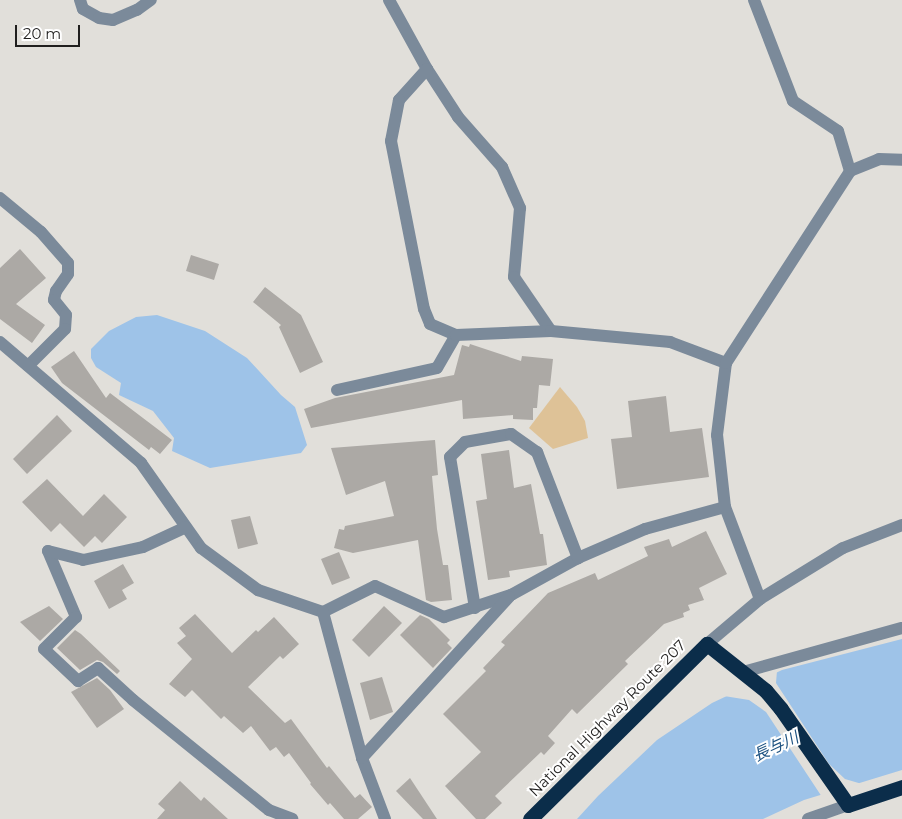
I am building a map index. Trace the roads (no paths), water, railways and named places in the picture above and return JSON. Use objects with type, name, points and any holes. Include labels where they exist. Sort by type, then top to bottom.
[{"type":"highway","name":"National Highway Route 207","points":[[530,819],[707,644],[766,691],[781,709],[844,801]]},
{"type":"highway","points":[[844,801],[902,787]]},
{"type":"street","points":[[80,0],[83,9],[99,18],[113,20],[137,10],[151,0]]},
{"type":"street","points":[[389,0],[427,69],[458,117],[502,167],[520,208],[514,277],[551,331]]},
{"type":"street","points":[[754,0],[792,101],[838,131],[850,171]]},
{"type":"street","points":[[427,69],[399,100],[391,141],[424,309],[430,324],[456,335],[551,331],[670,342],[726,363]]},
{"type":"street","points":[[760,599],[725,507],[716,434],[726,363],[850,171],[879,159],[902,160]]},
{"type":"street","points":[[0,198],[41,232],[68,263],[68,274],[56,291],[54,300],[66,315],[65,328],[28,366]]},
{"type":"street","points":[[337,390],[437,368],[456,335]]},
{"type":"street","points":[[0,342],[141,464],[201,548],[258,590],[323,612],[376,586],[444,617],[511,595],[578,558],[645,529],[725,507]]},
{"type":"street","points":[[475,608],[450,457],[465,442],[511,434],[537,452],[578,558]]},
{"type":"street","points":[[707,644],[760,599],[843,548],[902,525]]},
{"type":"street","points":[[186,527],[143,547],[83,560],[48,550],[76,617],[44,649],[78,681],[98,668],[133,700],[268,810],[292,819]]},
{"type":"street","points":[[362,758],[511,595]]},
{"type":"street","points":[[323,612],[362,758],[385,819]]},
{"type":"street","points":[[748,677],[902,628]]},
{"type":"street","points":[[808,819],[844,801]]},
{"type":"water","points":[[157,315],[205,331],[247,358],[281,395],[295,407],[307,445],[301,453],[210,468],[172,451],[174,438],[153,411],[119,395],[121,383],[96,367],[91,358],[91,349],[109,331],[136,317]]},
{"type":"water","name":"長与川","points":[[902,639],[902,770],[804,800],[763,819],[577,819],[598,796],[657,740],[712,703],[782,670]]}]
